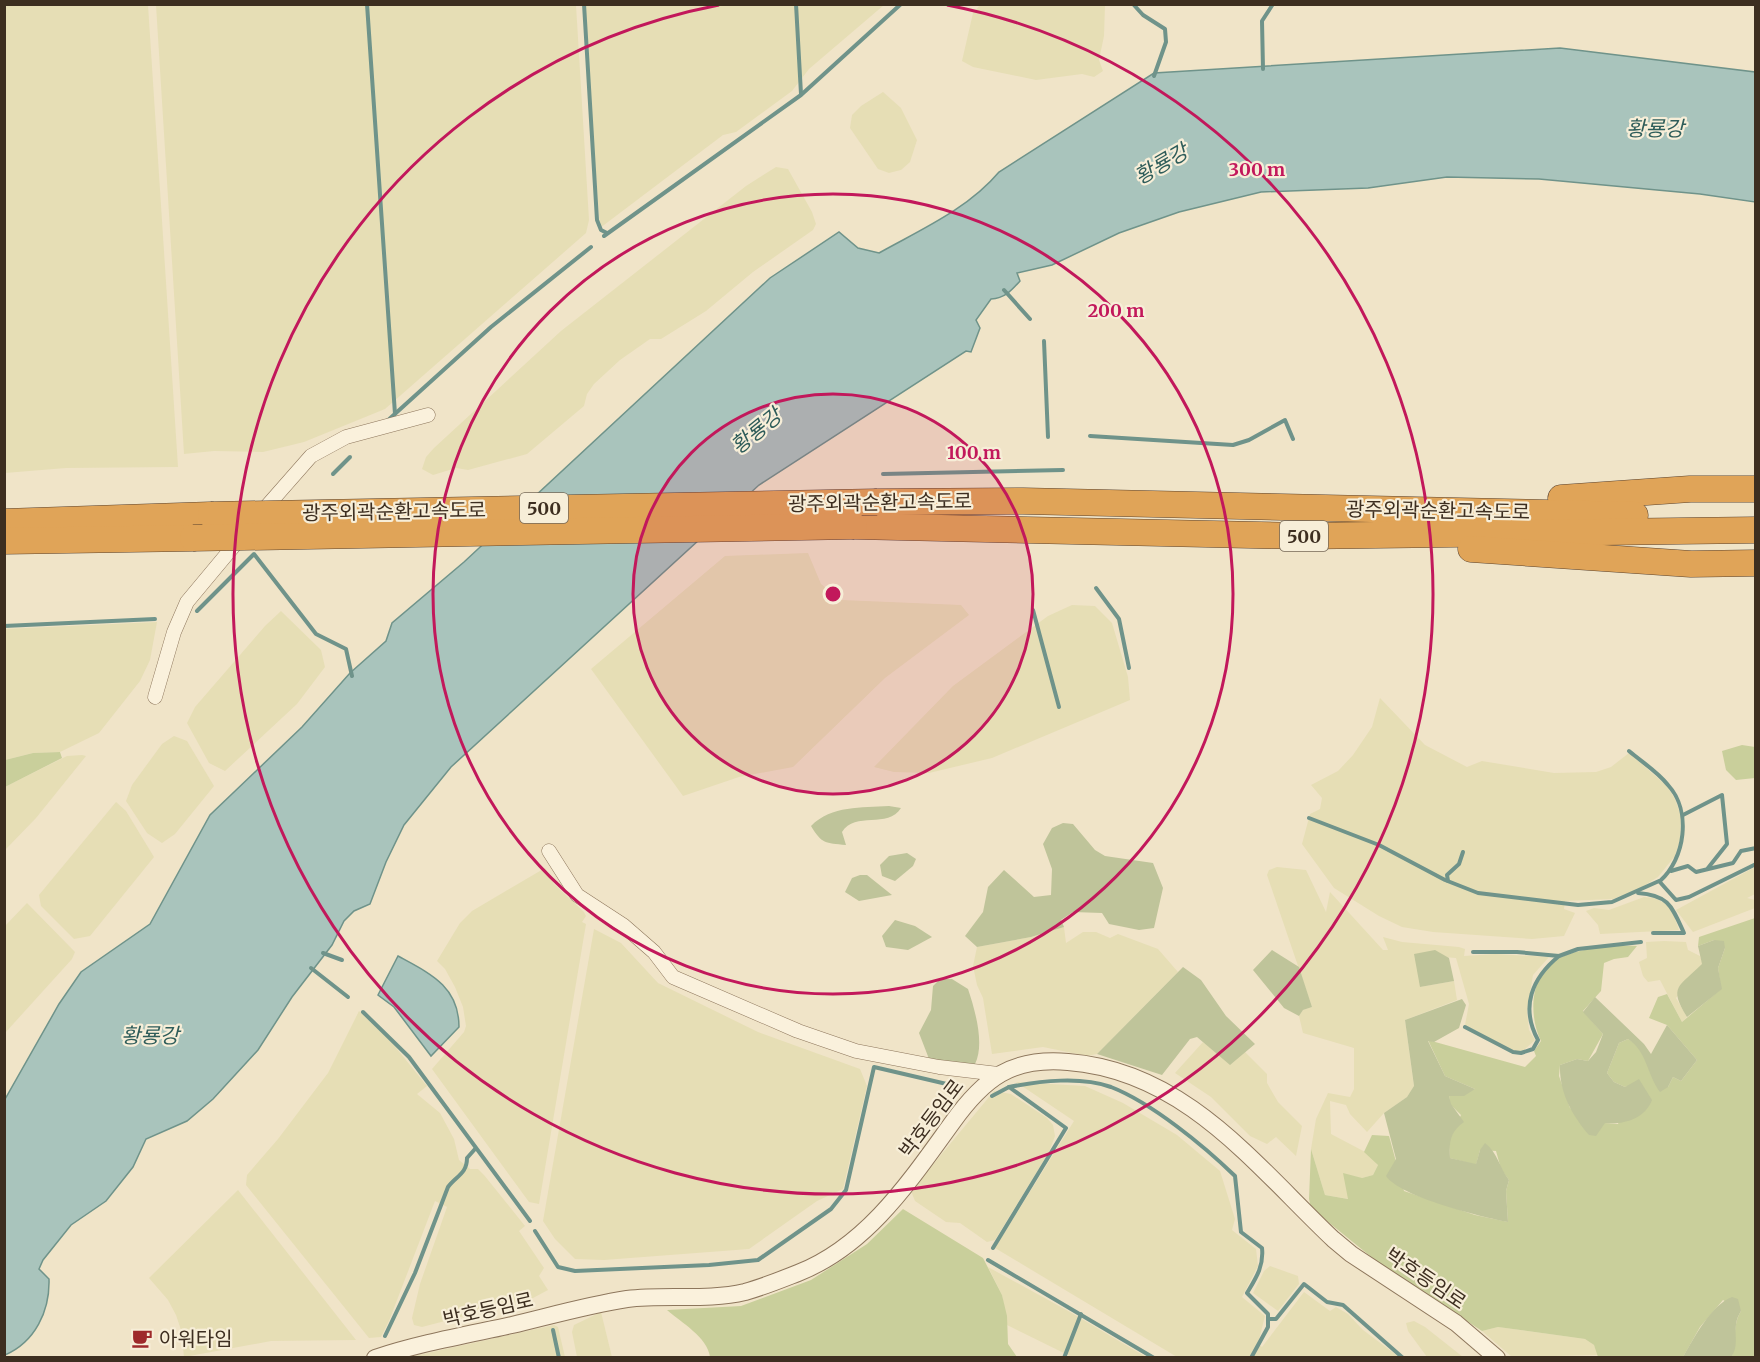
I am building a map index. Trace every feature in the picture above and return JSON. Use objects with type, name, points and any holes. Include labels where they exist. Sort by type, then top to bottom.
[{"type":"highway","points":[[1401,509],[1690,489],[1755,489]]},
{"type":"highway","name":"광주외곽순환고속도로","points":[[4,522],[211,515],[1035,501],[1755,516]]},
{"type":"highway","name":"광주외곽순환고속도로","points":[[4,541],[854,526],[1300,536],[1755,530]]},
{"type":"highway","points":[[1300,536],[1691,564],[1755,563]]},
{"type":"street","points":[[155,698],[174,632],[188,602],[311,456],[346,437],[428,415]]},
{"type":"street","points":[[549,851],[577,895],[623,925],[654,952],[673,977],[798,1031],[856,1051],[939,1067],[998,1074]]},
{"type":"street","name":"박호등임로","points":[[365,1358],[395,1354],[628,1299],[743,1292],[802,1272],[842,1250],[869,1227],[932,1153],[983,1084],[998,1074],[1025,1063],[1051,1060],[1083,1063],[1129,1073],[1194,1108],[1224,1133],[1352,1254],[1456,1323],[1497,1358]]},
{"type":"shaded area","points":[[5,4],[148,5],[178,467],[66,468],[5,473]]},
{"type":"shaded area","points":[[583,4],[884,5],[809,69],[792,91],[736,132],[723,135],[600,228]]},
{"type":"shaded area","points":[[156,5],[576,5],[589,220],[586,233],[385,409],[304,442],[263,452],[214,451],[184,454]]},
{"type":"shaded area","points":[[980,5],[1105,5],[1104,36],[1099,60],[1103,71],[1094,77],[1082,74],[1036,80],[973,67],[962,61],[973,13]]},
{"type":"shaded area","points":[[883,92],[901,108],[917,140],[910,162],[901,170],[889,173],[878,169],[850,128],[852,115],[861,106]]},
{"type":"shaded area","points":[[776,167],[788,169],[812,212],[816,224],[813,230],[753,272],[706,311],[661,339],[650,339],[620,360],[594,384],[587,394],[584,406],[527,454],[468,470],[456,468],[433,475],[422,469],[426,457],[434,448],[561,331],[746,186]]},
{"type":"shaded area","points":[[808,553],[821,584],[841,600],[961,605],[969,615],[885,678],[793,767],[739,777],[683,796],[591,669],[725,556]]},
{"type":"shaded area","points":[[1072,605],[1095,606],[1112,623],[1128,677],[1130,700],[992,758],[929,773],[894,772],[874,767],[953,686],[1048,616]]},
{"type":"shaded area","points":[[281,611],[321,650],[325,667],[297,704],[225,771],[209,763],[187,723],[195,707],[265,626]]},
{"type":"shaded area","points":[[157,622],[150,660],[140,681],[99,733],[60,752],[33,753],[5,760],[4,629]]},
{"type":"shaded area","points":[[1380,698],[1425,745],[1467,767],[1482,761],[1554,773],[1596,772],[1611,767],[1629,753],[1667,786],[1675,799],[1681,816],[1680,840],[1675,856],[1658,877],[1639,889],[1613,899],[1565,901],[1564,909],[1575,913],[1564,936],[1532,939],[1433,932],[1402,927],[1379,916],[1334,888],[1302,844],[1310,814],[1320,809],[1322,798],[1311,785],[1338,771],[1353,755],[1372,727]]},
{"type":"shaded area","points":[[174,736],[187,741],[214,786],[175,834],[162,843],[147,833],[126,801],[132,785],[162,744]]},
{"type":"shaded area","points":[[67,756],[86,756],[36,818],[5,850],[5,787]]},
{"type":"shaded area","points":[[116,802],[126,811],[154,857],[90,936],[74,939],[41,906],[39,895]]},
{"type":"shaded area","points":[[1277,867],[1306,870],[1326,912],[1330,892],[1383,950],[1388,950],[1383,937],[1402,942],[1459,947],[1465,949],[1464,956],[1495,954],[1549,957],[1533,975],[1527,1012],[1529,1030],[1535,1040],[1523,1051],[1514,1051],[1465,1025],[1469,1004],[1456,958],[1443,957],[1420,987],[1454,981],[1457,1000],[1405,1020],[1414,1087],[1407,1097],[1384,1113],[1367,1132],[1350,1114],[1346,1105],[1330,1101],[1331,1134],[1369,1154],[1378,1165],[1373,1175],[1362,1178],[1349,1199],[1325,1195],[1311,1149],[1316,1119],[1328,1093],[1350,1097],[1354,1089],[1354,1048],[1303,1033],[1299,1016],[1303,1010],[1312,1007],[1267,875],[1269,870]]},
{"type":"shaded area","points":[[1755,867],[1755,894],[1747,898],[1755,900],[1755,908],[1693,932],[1676,910]]},
{"type":"shaded area","points":[[545,868],[554,884],[584,912],[586,916],[582,922],[586,924],[539,1204],[529,1202],[432,1069],[464,1032],[466,1026],[463,1007],[455,987],[445,969],[437,961],[460,923],[472,911]]},
{"type":"shaded area","points":[[1644,897],[1665,903],[1673,912],[1679,930],[1600,934],[1598,925],[1586,911],[1594,908],[1609,910]]},
{"type":"shaded area","points":[[27,903],[75,952],[72,959],[5,1033],[5,926]]},
{"type":"shaded area","points":[[1064,927],[1066,943],[1083,932],[1096,932],[1110,938],[1118,934],[1158,949],[1178,972],[1097,1054],[1087,1056],[1043,1047],[992,1054],[983,998],[977,985],[973,966],[977,947],[1031,937]]},
{"type":"shaded area","points":[[594,929],[621,943],[658,983],[758,1032],[860,1069],[867,1086],[843,1189],[817,1201],[749,1249],[604,1260],[575,1259],[555,1239],[543,1221]]},
{"type":"shaded area","points":[[1646,942],[1686,942],[1688,950],[1700,956],[1703,964],[1676,998],[1687,1017],[1682,1022],[1660,980],[1648,982],[1643,976],[1639,962],[1647,958]]},
{"type":"shaded area","points":[[359,1011],[393,1044],[427,1086],[417,1094],[440,1113],[454,1139],[459,1160],[470,1169],[478,1169],[484,1175],[525,1226],[519,1231],[544,1268],[539,1276],[548,1290],[533,1298],[422,1327],[414,1325],[412,1318],[420,1284],[447,1207],[435,1201],[389,1321],[381,1337],[369,1338],[246,1185],[247,1175],[278,1139],[328,1073]]},
{"type":"shaded area","points":[[1203,1042],[1230,1064],[1245,1052],[1267,1074],[1267,1083],[1278,1102],[1302,1126],[1296,1156],[1276,1137],[1267,1144],[1250,1136],[1211,1097],[1175,1073]]},
{"type":"shaded area","points":[[1016,1082],[1085,1086],[1123,1103],[1177,1135],[1220,1171],[1235,1219],[1232,1230],[1256,1249],[1258,1266],[1242,1297],[1265,1316],[1258,1344],[1262,1347],[1304,1292],[1330,1311],[1336,1307],[1348,1314],[1363,1330],[1399,1357],[1177,1357],[995,1248],[1074,1121]]},
{"type":"shaded area","points":[[994,1091],[1011,1094],[1047,1118],[1053,1125],[1055,1136],[1049,1152],[995,1240],[987,1242],[960,1223],[946,1222],[915,1201],[911,1191]]},
{"type":"shaded area","points":[[238,1190],[356,1340],[271,1341],[184,1357],[181,1330],[176,1315],[168,1300],[149,1278]]},
{"type":"shaded area","points":[[1270,1266],[1298,1276],[1299,1284],[1278,1311],[1253,1293],[1264,1271]]},
{"type":"shaded area","points":[[988,1267],[1146,1357],[1072,1357],[1007,1325],[1002,1295]]},
{"type":"shaded area","points":[[601,1312],[612,1357],[577,1357],[572,1332],[574,1325]]},
{"type":"shaded area","points":[[1414,1321],[1463,1357],[1427,1357],[1408,1331],[1406,1323]]},
{"type":"shaded area","points":[[554,1325],[558,1327],[565,1357],[405,1358]]},
{"type":"shaded area","points":[[1498,1327],[1585,1339],[1594,1345],[1599,1355],[1512,1357],[1482,1331]]},
{"type":"green space","points":[[1742,745],[1755,747],[1755,778],[1736,780],[1726,770],[1722,751]]},
{"type":"green space","points":[[60,752],[62,758],[5,787],[5,760],[33,753]]},
{"type":"green space","points":[[889,806],[901,808],[888,818],[855,822],[848,826],[842,832],[846,845],[825,842],[811,826],[828,814],[838,811]]},
{"type":"green space","points":[[1063,823],[1073,824],[1095,850],[1105,856],[1153,863],[1163,888],[1154,928],[1139,930],[1109,924],[1102,913],[1073,912],[1061,920],[1064,927],[1031,937],[977,947],[965,936],[983,912],[988,887],[1004,870],[1034,897],[1051,895],[1052,869],[1043,844],[1052,828]]},
{"type":"green space","points":[[907,853],[916,859],[913,866],[895,881],[882,876],[880,865],[889,856]]},
{"type":"green space","points":[[867,875],[892,895],[859,901],[845,892],[852,878]]},
{"type":"green space","points":[[1755,918],[1755,1357],[1727,1357],[1732,1356],[1736,1322],[1741,1311],[1723,1300],[1700,1327],[1683,1357],[1598,1357],[1594,1345],[1585,1339],[1498,1327],[1482,1331],[1375,1260],[1311,1208],[1309,1199],[1311,1149],[1325,1195],[1348,1199],[1343,1173],[1362,1178],[1373,1175],[1378,1165],[1364,1152],[1372,1135],[1389,1136],[1404,1191],[1475,1215],[1508,1222],[1506,1191],[1509,1180],[1501,1169],[1496,1151],[1480,1150],[1476,1165],[1450,1158],[1449,1141],[1461,1115],[1450,1104],[1449,1095],[1475,1089],[1445,1076],[1428,1040],[1525,1067],[1536,1056],[1534,1051],[1541,1041],[1534,1019],[1534,995],[1542,974],[1549,965],[1559,958],[1587,950],[1637,946],[1628,957],[1604,963],[1601,991],[1583,1011],[1603,1034],[1588,1061],[1577,1059],[1560,1065],[1559,1076],[1570,1108],[1605,1123],[1618,1124],[1631,1085],[1625,1087],[1614,1082],[1607,1073],[1619,1043],[1628,1039],[1636,1044],[1668,1087],[1673,1077],[1681,1081],[1697,1060],[1667,1025],[1649,1018],[1658,997],[1667,994],[1682,1022],[1721,989],[1718,968],[1725,948],[1714,940],[1698,946],[1699,937]]},
{"type":"green space","points":[[895,920],[915,926],[932,937],[908,950],[886,947],[882,936]]},
{"type":"green space","points":[[1714,940],[1724,941],[1725,948],[1718,968],[1722,989],[1687,1017],[1677,993],[1682,983],[1702,964],[1698,946]]},
{"type":"green space","points":[[1272,950],[1299,967],[1312,1007],[1303,1010],[1299,1016],[1284,1008],[1253,970]]},
{"type":"green space","points":[[1435,950],[1449,958],[1454,981],[1420,987],[1414,954]]},
{"type":"green space","points":[[1183,967],[1201,980],[1226,1016],[1255,1044],[1230,1065],[1197,1037],[1190,1039],[1162,1075],[1097,1054]]},
{"type":"green space","points":[[940,979],[952,979],[968,989],[979,1037],[975,1064],[931,1064],[919,1033],[931,1010],[933,986]]},
{"type":"green space","points":[[1595,997],[1644,1044],[1651,1054],[1667,1025],[1697,1060],[1681,1081],[1673,1077],[1668,1087],[1660,1092],[1634,1044],[1628,1039],[1619,1043],[1607,1073],[1614,1082],[1625,1087],[1639,1079],[1652,1100],[1649,1107],[1639,1116],[1626,1122],[1605,1123],[1596,1136],[1589,1135],[1577,1119],[1564,1094],[1560,1075],[1560,1065],[1577,1059],[1588,1061],[1596,1052],[1603,1034],[1583,1012]]},
{"type":"green space","points":[[1462,999],[1466,1005],[1459,1028],[1434,1042],[1428,1041],[1445,1076],[1475,1089],[1464,1096],[1449,1096],[1451,1104],[1464,1122],[1451,1138],[1450,1158],[1476,1164],[1480,1150],[1485,1143],[1489,1147],[1509,1180],[1506,1191],[1508,1222],[1462,1211],[1424,1198],[1394,1184],[1386,1176],[1396,1159],[1384,1113],[1407,1097],[1414,1086],[1405,1020]]},
{"type":"green space","points":[[903,1209],[983,1258],[1002,1295],[1007,1316],[1008,1344],[1017,1357],[710,1357],[699,1337],[667,1310],[741,1306],[811,1280],[867,1244]]},
{"type":"green space","points":[[1732,1297],[1738,1299],[1741,1311],[1736,1323],[1736,1345],[1732,1356],[1683,1357],[1710,1314]]},
{"type":"water","name":"황룡강","points":[[1560,48],[1755,72],[1755,202],[1700,194],[1539,179],[1447,177],[1368,188],[1261,192],[1179,212],[1119,233],[1052,265],[1017,273],[1020,281],[1004,296],[991,299],[976,320],[980,328],[971,352],[966,351],[759,485],[451,767],[404,825],[386,862],[370,904],[354,911],[344,921],[332,945],[292,997],[258,1050],[213,1099],[187,1121],[146,1139],[133,1167],[106,1201],[71,1225],[43,1260],[39,1269],[49,1279],[49,1291],[39,1324],[25,1342],[5,1355],[4,1101],[59,1004],[81,972],[150,924],[210,815],[302,727],[350,673],[386,641],[392,623],[464,562],[770,278],[839,232],[858,248],[879,253],[958,208],[987,185],[999,172],[1154,73]]},
{"type":"water","points":[[398,956],[421,968],[440,983],[454,1001],[458,1013],[459,1027],[431,1056],[394,1007],[378,995]]},
{"type":"waterway","points":[[367,4],[395,414]]},
{"type":"waterway","points":[[584,4],[597,220],[601,230],[607,233]]},
{"type":"waterway","points":[[796,4],[801,94]]},
{"type":"waterway","points":[[604,236],[801,95],[901,4]]},
{"type":"waterway","points":[[1133,4],[1143,15],[1165,29],[1166,42],[1154,76]]},
{"type":"waterway","points":[[1263,69],[1262,21],[1273,4]]},
{"type":"waterway","points":[[386,422],[491,327],[591,247]]},
{"type":"waterway","points":[[1004,290],[1030,319]]},
{"type":"waterway","points":[[1044,341],[1048,437]]},
{"type":"waterway","points":[[1090,436],[1233,445],[1249,440],[1285,420],[1293,439]]},
{"type":"waterway","points":[[333,474],[350,457]]},
{"type":"waterway","points":[[883,474],[1063,470]]},
{"type":"waterway","points":[[197,611],[254,554],[316,634],[346,649],[352,676]]},
{"type":"waterway","points":[[1096,588],[1119,619],[1129,668]]},
{"type":"waterway","points":[[1033,610],[1059,707]]},
{"type":"waterway","points":[[4,626],[155,619]]},
{"type":"waterway","points":[[1629,751],[1664,780],[1676,796],[1680,808],[1683,821],[1680,848],[1669,872],[1660,881]]},
{"type":"waterway","points":[[1683,815],[1722,795],[1727,844],[1708,868]]},
{"type":"waterway","points":[[1309,818],[1379,845],[1445,880],[1478,893],[1578,905],[1612,902],[1659,881],[1676,900],[1689,897],[1756,864]]},
{"type":"waterway","points":[[1671,871],[1688,866],[1696,872],[1733,863],[1741,851],[1756,848]]},
{"type":"waterway","points":[[1448,881],[1447,875],[1459,864],[1463,852]]},
{"type":"waterway","points":[[1638,893],[1657,896],[1668,904],[1684,933],[1653,933]]},
{"type":"waterway","points":[[1473,952],[1517,952],[1559,956],[1578,949],[1641,942]]},
{"type":"waterway","points":[[323,953],[342,960]]},
{"type":"waterway","points":[[1465,1027],[1513,1052],[1521,1053],[1533,1049],[1538,1040],[1530,1016],[1532,994],[1542,974],[1559,956]]},
{"type":"waterway","points":[[311,968],[348,997]]},
{"type":"waterway","points":[[363,1012],[409,1057],[530,1221]]},
{"type":"waterway","points":[[535,1231],[558,1267],[575,1271],[709,1265],[758,1260],[831,1209],[846,1190],[874,1067],[951,1085]]},
{"type":"waterway","points":[[1009,1087],[1047,1081],[1086,1082],[1111,1087],[1160,1114],[1235,1176],[1241,1232],[1262,1248],[1261,1266],[1247,1293],[1268,1314],[1268,1327],[1251,1358]]},
{"type":"waterway","points":[[992,1096],[1009,1087],[1066,1128],[993,1248]]},
{"type":"waterway","points":[[385,1336],[415,1273],[448,1187],[463,1171],[467,1158],[475,1149]]},
{"type":"waterway","points":[[988,1260],[1154,1358]]},
{"type":"waterway","points":[[1268,1319],[1276,1319],[1304,1284],[1327,1302],[1343,1305],[1403,1358]]},
{"type":"waterway","points":[[1064,1358],[1081,1314]]},
{"type":"waterway","points":[[553,1330],[559,1358]]},
{"type":"place","name":"아워타임","points":[[142,1338]]}]
